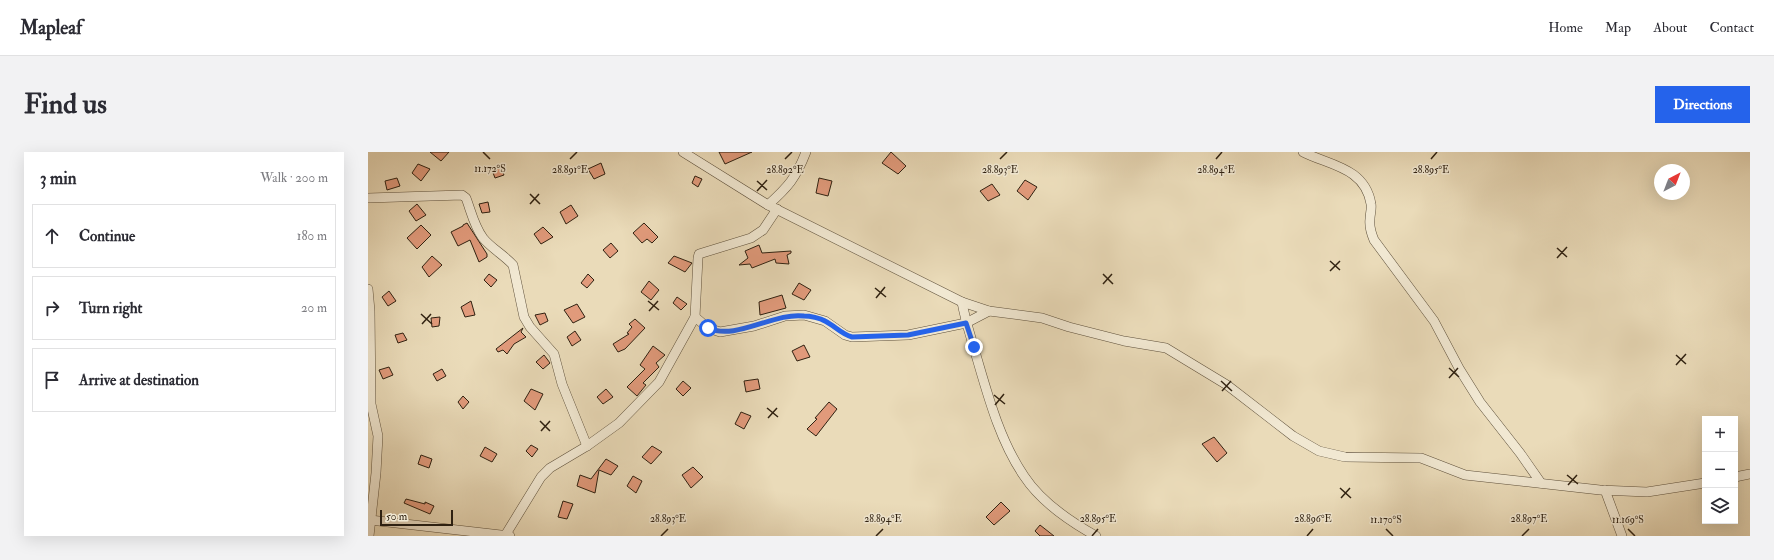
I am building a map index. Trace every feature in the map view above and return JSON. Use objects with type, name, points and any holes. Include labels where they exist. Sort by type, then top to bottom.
[{"type":"street","points":[[683,152],[768,205],[962,302],[989,311],[1042,318],[1069,327],[1166,348],[1227,385],[1293,436],[1319,451],[1345,457],[1420,458],[1465,475],[1605,490],[1647,492],[1702,483]]},
{"type":"street","points":[[768,205],[788,186],[800,166],[806,152]]},
{"type":"street","points":[[1303,152],[1343,167],[1362,183],[1368,194],[1371,205],[1369,221],[1374,240],[1434,321],[1460,370],[1480,402],[1520,453],[1541,483]]},
{"type":"street","points":[[368,198],[462,195],[466,198],[476,225],[484,239],[507,258],[513,265],[524,318],[554,354],[562,384],[587,446]]},
{"type":"street","points":[[370,520],[509,535],[541,477],[557,463],[587,446],[619,423],[659,382],[695,317],[699,254],[751,238],[758,234],[777,209]]},
{"type":"street","points":[[368,289],[370,311],[371,404],[378,436],[376,473],[369,536]]},
{"type":"street","points":[[962,302],[966,323],[985,386],[1008,450],[1025,478],[1050,506],[1080,527],[1096,536]]},
{"type":"street","points":[[695,317],[708,328],[720,332],[754,326],[785,316],[804,316],[825,321],[845,335],[852,337],[908,335],[966,323],[989,311]]},
{"type":"street","points":[[1738,476],[1750,474]]},
{"type":"street","points":[[1605,490],[1622,536]]},
{"type":"building","points":[[430,152],[449,152],[441,161]]},
{"type":"building","points":[[719,152],[752,152],[725,164]]},
{"type":"building","points":[[891,152],[906,166],[898,174],[882,163]]},
{"type":"building","points":[[601,163],[605,174],[594,179],[588,169]]},
{"type":"building","points":[[418,164],[430,169],[421,181],[412,173]]},
{"type":"building","points":[[500,166],[504,175],[495,178],[492,170]]},
{"type":"building","points":[[695,176],[702,179],[698,187],[692,183]]},
{"type":"building","points":[[397,178],[400,186],[387,190],[385,181]]},
{"type":"building","points":[[819,178],[832,181],[828,196],[816,193]]},
{"type":"building","points":[[1025,180],[1037,187],[1028,200],[1017,191]]},
{"type":"building","points":[[992,184],[1000,195],[988,201],[980,191]]},
{"type":"building","points":[[488,202],[490,212],[482,213],[479,204]]},
{"type":"building","points":[[417,204],[426,215],[416,221],[409,211]]},
{"type":"building","points":[[571,205],[578,216],[566,224],[560,212]]},
{"type":"building","points":[[467,223],[487,254],[487,257],[479,262],[470,240],[458,246],[451,232]]},
{"type":"building","points":[[644,223],[658,237],[652,243],[647,239],[642,243],[633,233]]},
{"type":"building","points":[[421,225],[431,235],[417,249],[407,238]]},
{"type":"building","points":[[543,227],[553,237],[541,244],[534,234]]},
{"type":"building","points":[[611,243],[618,251],[610,258],[603,250]]},
{"type":"building","points":[[759,245],[762,253],[791,251],[791,253],[787,255],[789,264],[776,263],[775,259],[752,268],[750,264],[739,265],[748,258],[745,251]]},
{"type":"building","points":[[432,256],[442,265],[429,277],[422,267]]},
{"type":"building","points":[[674,256],[692,263],[685,272],[668,263]]},
{"type":"building","points":[[489,274],[497,280],[491,287],[484,280]]},
{"type":"building","points":[[588,274],[594,280],[587,288],[581,283]]},
{"type":"building","points":[[649,281],[659,290],[651,300],[641,292]]},
{"type":"building","points":[[799,283],[811,290],[804,300],[792,294]]},
{"type":"building","points":[[389,291],[396,301],[388,306],[382,297]]},
{"type":"building","points":[[782,295],[786,308],[760,315],[759,302]]},
{"type":"building","points":[[677,297],[687,304],[681,310],[673,303]]},
{"type":"building","points":[[471,301],[475,315],[465,317],[461,307]]},
{"type":"building","points":[[577,304],[585,317],[573,323],[564,310]]},
{"type":"building","points":[[545,313],[548,321],[540,325],[535,315]]},
{"type":"building","points":[[440,317],[439,326],[432,327],[431,318]]},
{"type":"building","points":[[635,319],[645,328],[625,349],[618,352],[613,344],[629,334],[627,333],[632,327],[629,324]]},
{"type":"building","points":[[523,328],[521,332],[526,337],[514,344],[507,354],[503,350],[498,352],[496,349]]},
{"type":"building","points":[[575,331],[581,340],[572,346],[567,337]]},
{"type":"building","points":[[403,333],[407,340],[398,343],[395,335]]},
{"type":"building","points":[[804,345],[810,357],[797,361],[792,351]]},
{"type":"building","points":[[653,346],[665,355],[656,363],[659,367],[643,383],[646,385],[637,396],[627,387],[645,369],[640,365]]},
{"type":"building","points":[[544,355],[550,363],[543,369],[536,362]]},
{"type":"building","points":[[389,367],[393,375],[383,379],[379,370]]},
{"type":"building","points":[[442,369],[446,376],[437,381],[433,374]]},
{"type":"building","points":[[758,379],[760,389],[746,392],[744,381]]},
{"type":"building","points":[[683,381],[691,388],[683,396],[676,389]]},
{"type":"building","points":[[531,389],[543,394],[535,410],[524,401]]},
{"type":"building","points":[[606,389],[613,397],[603,404],[597,397]]},
{"type":"building","points":[[463,396],[469,402],[463,409],[458,402]]},
{"type":"building","points":[[829,402],[837,409],[816,436],[807,429],[817,419],[815,418]]},
{"type":"building","points":[[741,412],[751,416],[744,429],[735,424]]},
{"type":"building","points":[[1214,437],[1227,453],[1217,462],[1202,444]]},
{"type":"building","points":[[531,445],[538,449],[532,457],[526,451]]},
{"type":"building","points":[[652,446],[662,452],[651,464],[642,457]]},
{"type":"building","points":[[485,447],[497,454],[492,462],[480,456]]},
{"type":"building","points":[[421,455],[432,459],[429,468],[418,464]]},
{"type":"building","points":[[606,459],[618,466],[611,475],[599,470],[595,493],[577,486],[580,475],[591,479]]},
{"type":"building","points":[[693,467],[703,477],[691,488],[682,475]]},
{"type":"building","points":[[633,476],[642,481],[636,493],[627,486]]},
{"type":"building","points":[[406,499],[425,504],[425,502],[434,506],[430,514],[404,503]]},
{"type":"building","points":[[563,501],[573,504],[567,519],[558,517]]},
{"type":"building","points":[[1001,502],[1010,511],[994,525],[986,517]]},
{"type":"building","points":[[1040,525],[1054,536],[1040,536],[1035,531]]},
{"type":"route","points":[[708,328],[720,332],[754,326],[785,316],[804,316],[825,321],[845,335],[852,337],[908,335],[966,323],[974,347]]}]
